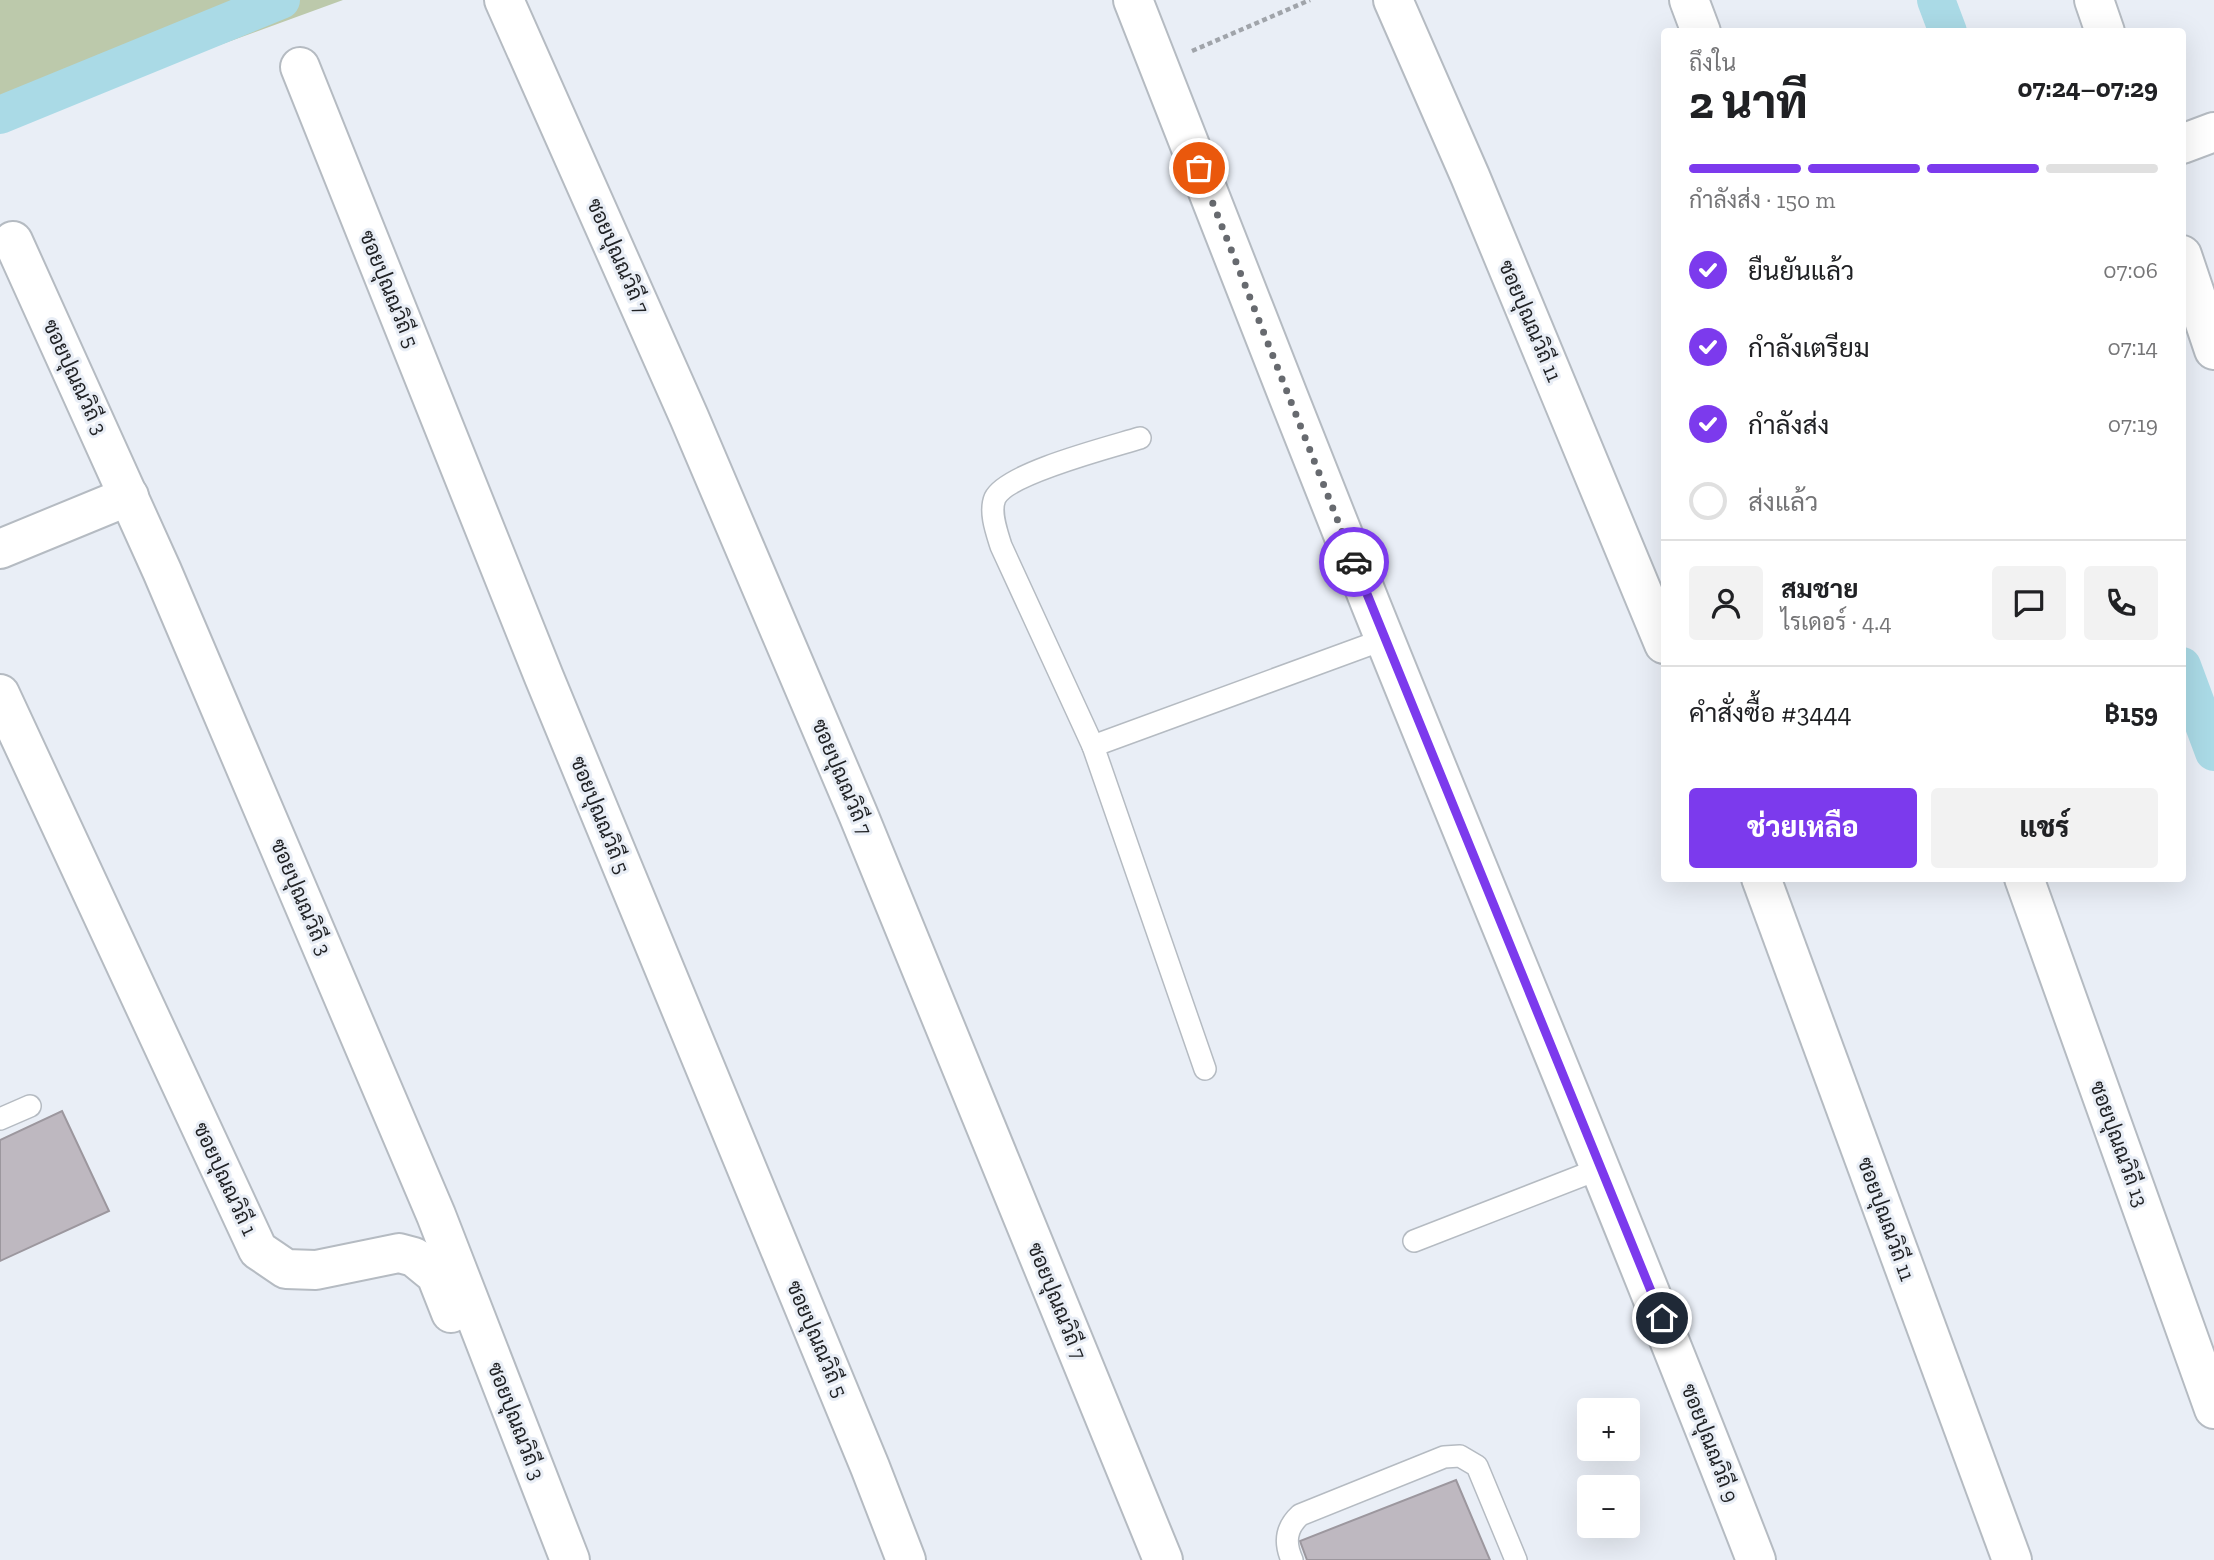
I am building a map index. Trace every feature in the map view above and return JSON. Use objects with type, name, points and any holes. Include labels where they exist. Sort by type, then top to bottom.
[{"type":"street","name":"ซอยปุณณวิถี 7","points":[[504,0],[689,417],[858,814],[1163,1560]]},
{"type":"street","name":"ซอยปุณณวิถี 9","points":[[1133,0],[1385,639],[1599,1169],[1643,1270],[1756,1560]]},
{"type":"street","name":"ซอยปุณณวิถี 11","points":[[1393,0],[1470,176],[1661,637]]},
{"type":"street","points":[[1689,0],[1700,28]]},
{"type":"street","points":[[2094,0],[2104,28]]},
{"type":"street","name":"ซอยปุณณวิถี 5","points":[[300,67],[554,702],[906,1560]]},
{"type":"street","points":[[2186,142],[2214,132]]},
{"type":"street","name":"ซอยปุณณวิถี 3","points":[[13,241],[129,496],[436,1215],[570,1560]]},
{"type":"street","points":[[2186,266],[2214,350]]},
{"type":"street","points":[[0,549],[129,496]]},
{"type":"street","name":"ซอยปุณณวิถี 1","points":[[0,694],[258,1250],[286,1269],[316,1270],[399,1253],[414,1257],[436,1275],[545,1560]]},
{"type":"street","name":"ซอยปุณณวิถี 11","points":[[1762,882],[2012,1560]]},
{"type":"street","name":"ซอยปุณณวิถี 13","points":[[2025,882],[2214,1409]]},
{"type":"lane","points":[[1140,438],[1038,471],[1004,486],[994,500],[995,526],[1001,547],[1093,746],[1205,1069]]},
{"type":"lane","points":[[1093,746],[1385,639]]},
{"type":"lane","points":[[0,1119],[30,1106]]},
{"type":"lane","points":[[1414,1241],[1599,1169]]},
{"type":"lane","points":[[1292,1560],[1286,1538],[1292,1522],[1300,1515],[1444,1457],[1460,1456],[1477,1466],[1516,1560]]},
{"type":"path","points":[[1158,65],[1310,0]]},
{"type":"green space","points":[[0,0],[343,0],[0,125]]},
{"type":"building","points":[[62,1111],[109,1211],[0,1261],[0,1140]]},
{"type":"building","points":[[1456,1480],[1490,1560],[1307,1560],[1300,1541]]},
{"type":"waterway","points":[[0,115],[281,0]]},
{"type":"waterway","points":[[1936,0],[1946,28]]},
{"type":"waterway","points":[[2186,677],[2214,752]]},
{"type":"way so far","points":[[1199,168],[1354,562]]},
{"type":"route","points":[[1354,562],[1599,1169],[1662,1318]]}]
